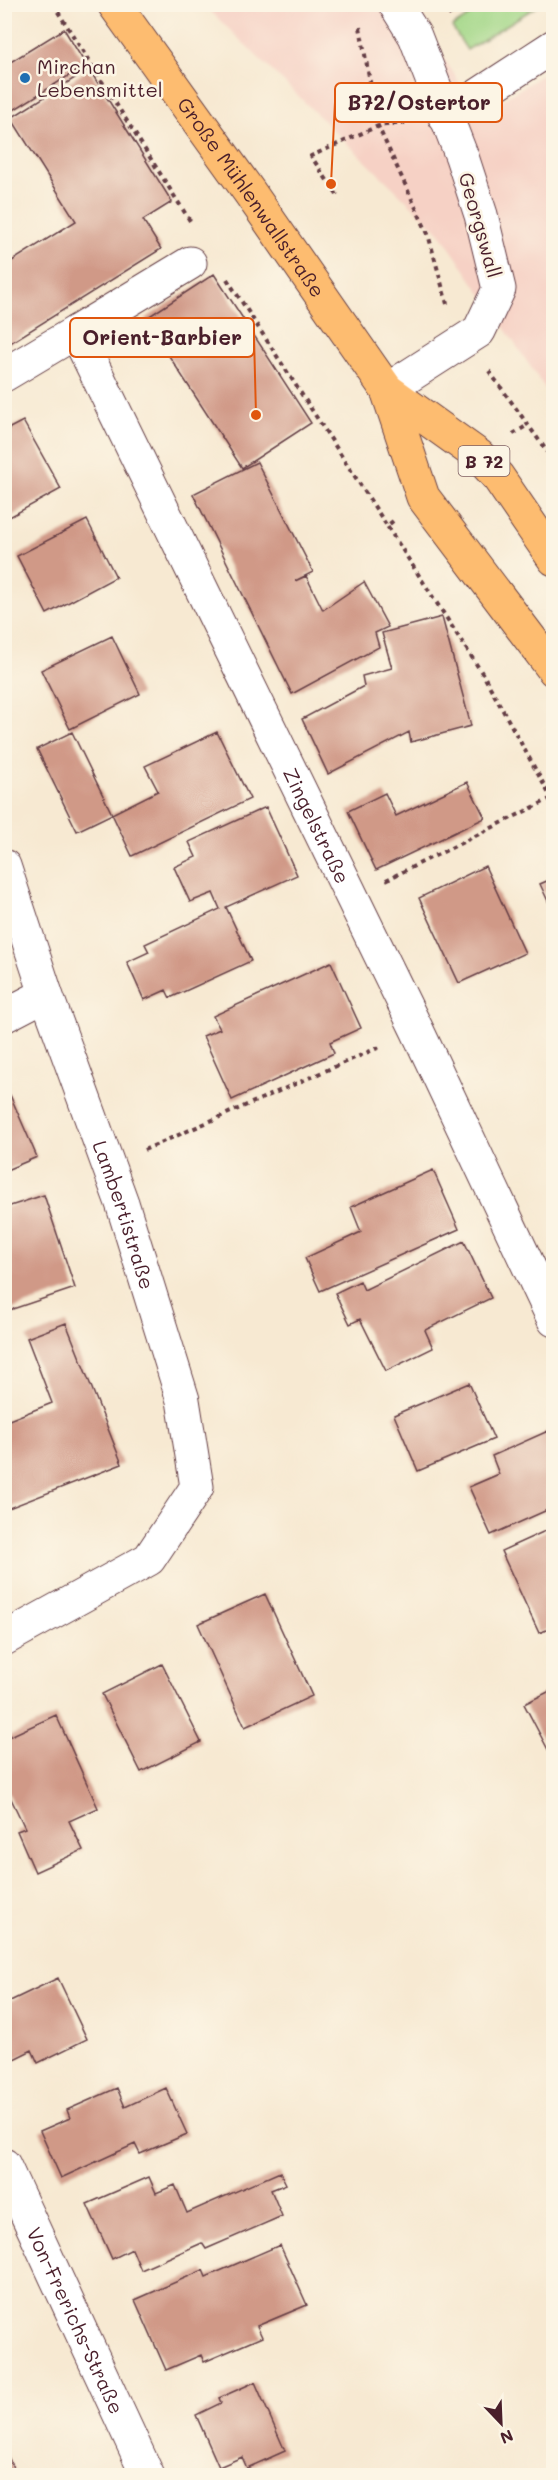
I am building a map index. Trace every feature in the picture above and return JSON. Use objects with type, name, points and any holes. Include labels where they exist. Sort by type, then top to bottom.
[{"type":"main road","name":"Große Mühlenwallstraße","points":[[114,4],[236,173],[387,390],[423,497],[554,670]]},
{"type":"main road","name":"Große Mühlenwallstraße","points":[[387,390],[479,456],[498,477],[554,559]]},
{"type":"street","name":"Georgswall","points":[[387,390],[479,331],[499,289],[482,215],[462,157],[415,36],[395,4]]},
{"type":"street","points":[[445,117],[554,46]]},
{"type":"street","points":[[4,375],[76,332],[194,248]]},
{"type":"street","name":"Zingelstraße","points":[[76,332],[417,1030],[554,1320]]},
{"type":"street","name":"Lambertistraße","points":[[4,866],[46,994],[122,1203],[183,1400],[197,1486],[149,1559],[4,1639]]},
{"type":"street","points":[[4,1016],[46,994]]},
{"type":"street","name":"Von-Frerichs-Straße","points":[[4,2165],[148,2475]]},
{"type":"path","points":[[53,4],[194,248]]},
{"type":"path","points":[[358,16],[378,126],[428,234],[445,301],[466,340],[554,461]]},
{"type":"path","points":[[337,195],[311,156],[378,126],[445,117]]},
{"type":"path","points":[[222,272],[387,526]]},
{"type":"path","points":[[352,897],[550,799]]},
{"type":"path","points":[[108,1166],[417,1030]]},
{"type":"shaded area","points":[[204,5],[409,5],[480,114],[553,68],[553,400],[440,233]]},
{"type":"green space","points":[[487,4],[539,5],[467,50],[452,27]]},
{"type":"building","points":[[64,29],[86,65],[4,116],[4,66]]},
{"type":"building","points":[[89,69],[172,202],[143,220],[161,249],[4,347],[4,266],[76,221],[11,118]]},
{"type":"building","points":[[214,274],[311,423],[242,468],[145,319]]},
{"type":"building","points":[[23,421],[61,489],[4,520],[4,431]]},
{"type":"building","points":[[257,462],[313,572],[295,581],[306,576],[323,610],[364,582],[388,627],[375,633],[379,647],[292,694],[193,494]]},
{"type":"building","points":[[87,520],[116,577],[47,614],[17,556]]},
{"type":"building","points":[[442,617],[471,726],[411,742],[409,732],[328,774],[302,719],[364,686],[362,676],[392,668],[382,633]]},
{"type":"building","points":[[112,636],[140,694],[70,729],[41,670]]},
{"type":"building","points":[[72,732],[112,814],[77,831],[37,749]]},
{"type":"building","points":[[217,732],[250,799],[132,856],[112,814],[158,791],[145,766]]},
{"type":"building","points":[[467,782],[485,818],[376,870],[348,811],[385,793],[396,816]]},
{"type":"building","points":[[266,807],[297,875],[226,907],[251,961],[170,998],[166,990],[144,1000],[127,962],[149,952],[145,944],[220,909],[213,893],[190,902],[174,867],[196,857],[189,842]]},
{"type":"building","points":[[485,866],[525,953],[459,983],[419,898]]},
{"type":"building","points":[[554,878],[554,914],[540,884]]},
{"type":"building","points":[[331,962],[361,1028],[330,1042],[334,1053],[232,1100],[203,1036],[220,1029],[213,1016]]},
{"type":"building","points":[[10,1095],[37,1157],[4,1171],[4,1097]]},
{"type":"building","points":[[433,1170],[459,1229],[320,1291],[305,1258],[361,1232],[351,1207]]},
{"type":"building","points":[[44,1195],[75,1288],[4,1312],[4,1208]]},
{"type":"building","points":[[464,1241],[491,1298],[425,1330],[433,1348],[386,1371],[360,1319],[350,1324],[335,1293],[360,1281],[364,1290]]},
{"type":"building","points":[[66,1323],[122,1464],[4,1510],[4,1422],[52,1403],[27,1338]]},
{"type":"building","points":[[469,1383],[494,1439],[418,1471],[394,1415]]},
{"type":"building","points":[[548,1431],[554,1443],[554,1507],[491,1535],[469,1487],[499,1474],[492,1456]]},
{"type":"building","points":[[554,1527],[554,1627],[539,1633],[501,1551]]},
{"type":"building","points":[[265,1594],[312,1696],[245,1727],[198,1624]]},
{"type":"building","points":[[162,1664],[201,1742],[141,1772],[102,1694]]},
{"type":"building","points":[[554,1689],[554,1761],[524,1704]]},
{"type":"building","points":[[56,1715],[98,1808],[69,1821],[83,1850],[35,1872],[17,1831],[25,1828],[4,1784],[4,1739]]},
{"type":"building","points":[[58,1978],[87,2039],[38,2063],[32,2050],[4,2064],[4,2013],[7,2012],[4,2004]]},
{"type":"building","points":[[117,2088],[125,2107],[166,2088],[187,2134],[140,2154],[135,2144],[61,2178],[40,2131],[70,2118],[67,2110]]},
{"type":"building","points":[[280,2172],[286,2184],[271,2190],[282,2216],[206,2249],[202,2243],[141,2270],[132,2249],[112,2259],[87,2204],[149,2177],[156,2193],[175,2185],[187,2213]]},
{"type":"building","points":[[280,2245],[307,2305],[257,2326],[262,2337],[204,2362],[201,2355],[166,2370],[135,2300],[203,2270],[206,2277]]},
{"type":"building","points":[[255,2382],[285,2451],[247,2468],[242,2457],[219,2467],[196,2415],[221,2403],[219,2398]]},
{"type":"building","points":[[4,2448],[17,2476],[4,2476]]},
{"type":"place","name":"Mirchan Lebensmittel","points":[[25,78]]},
{"type":"place","name":"B72/Ostertor","points":[[331,184]]},
{"type":"place","name":"Orient-Barbier","points":[[256,415]]}]
